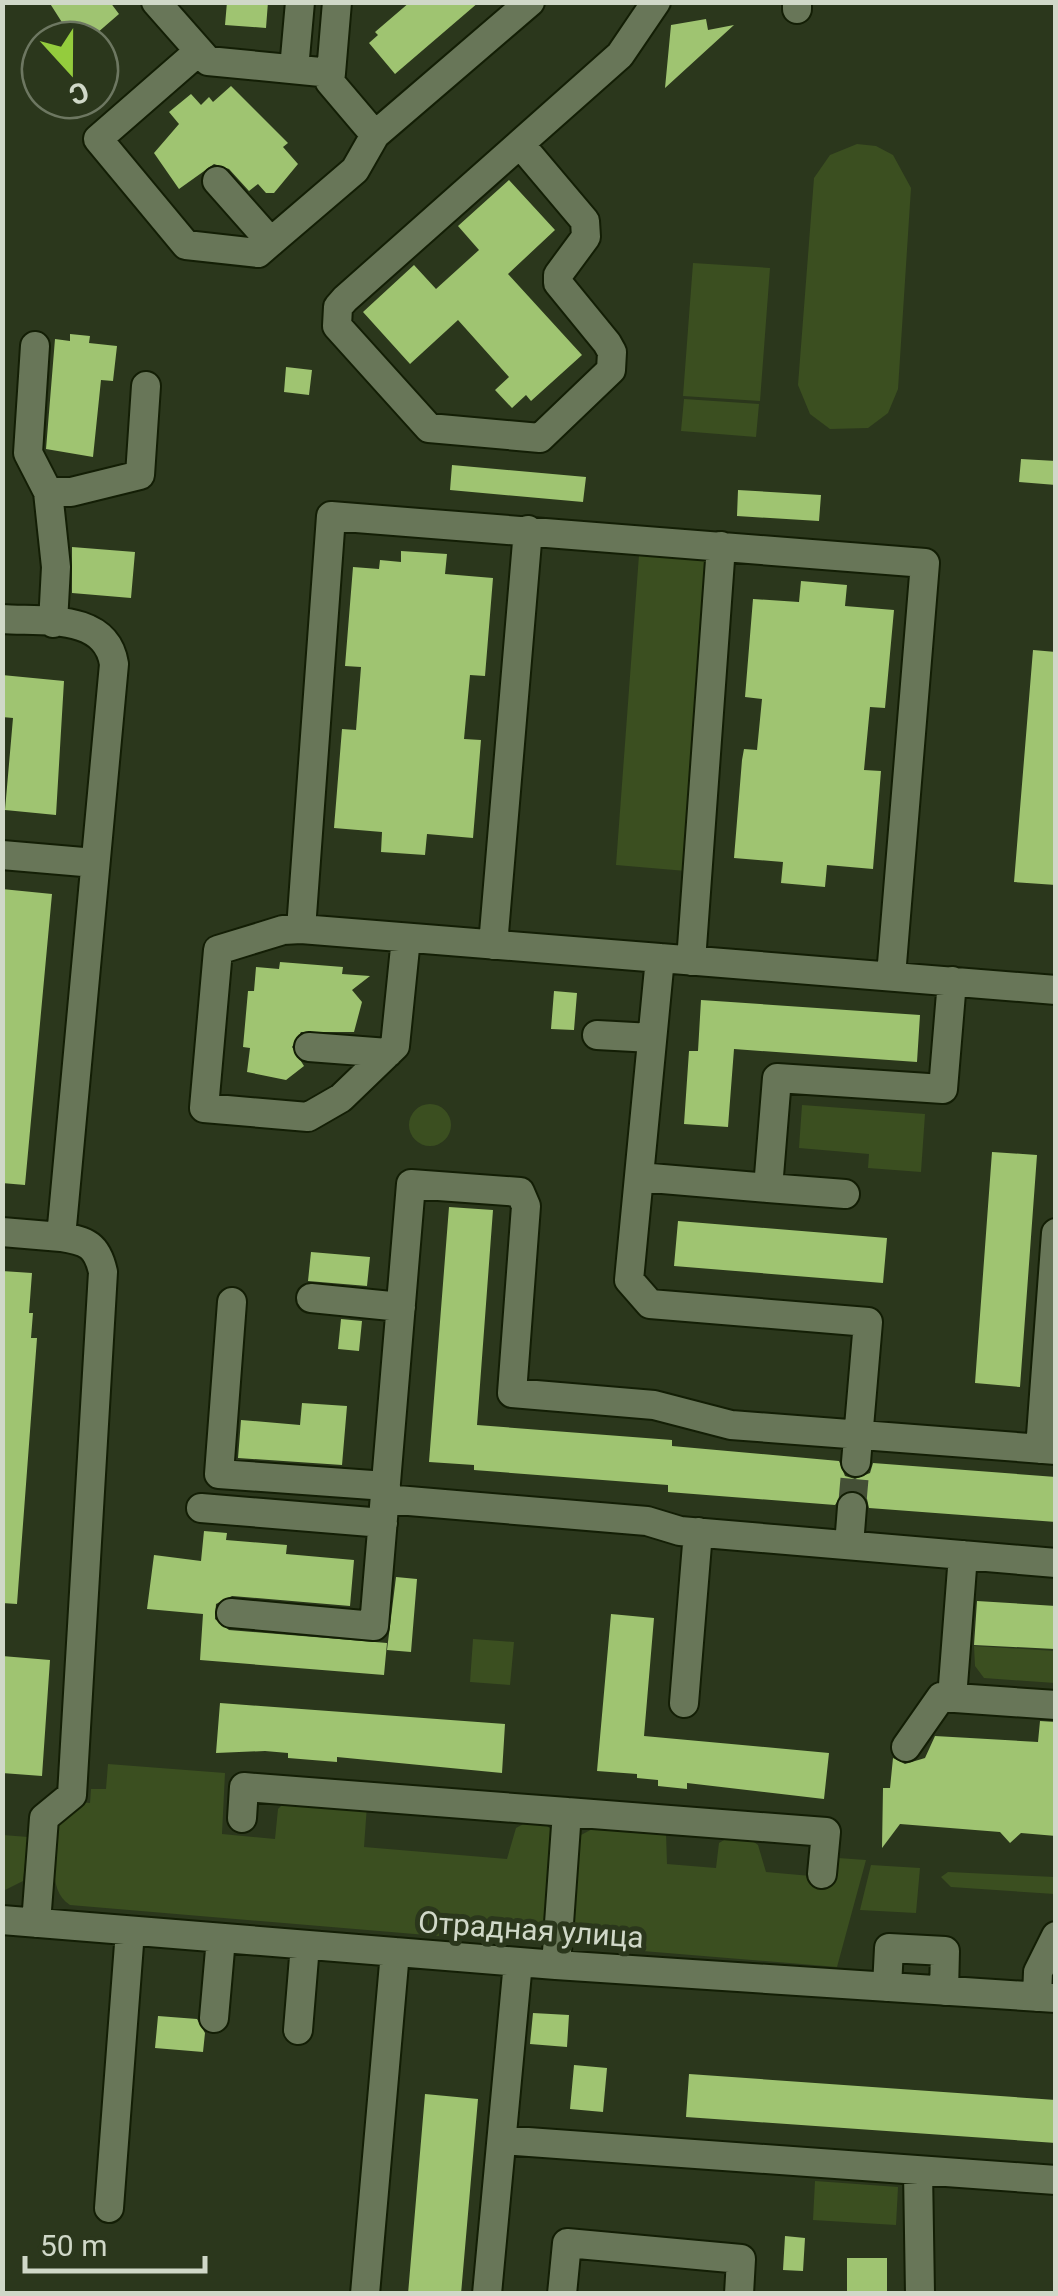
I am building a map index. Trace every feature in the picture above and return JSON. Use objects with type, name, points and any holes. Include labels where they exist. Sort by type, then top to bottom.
[{"type":"street","points":[[156,2],[208,61],[331,73]]},
{"type":"street","points":[[294,69],[300,2]]},
{"type":"street","points":[[337,2],[330,82],[375,134]]},
{"type":"street","points":[[198,51],[98,139],[186,245],[258,253],[355,170],[375,134],[530,2]]},
{"type":"street","points":[[520,144],[585,221],[586,237],[558,275],[558,283],[607,343],[612,352],[611,370],[540,438],[429,428],[338,326],[338,308],[520,144],[620,55],[656,2]]},
{"type":"street","points":[[217,181],[271,242]]},
{"type":"street","points":[[36,346],[28,453],[48,492],[56,568],[52,623]]},
{"type":"street","points":[[48,492],[70,492],[140,474],[146,386]]},
{"type":"street","points":[[301,930],[330,516],[528,530],[925,562],[892,976]]},
{"type":"street","points":[[493,945],[528,530]]},
{"type":"street","points":[[691,960],[722,546]]},
{"type":"street","points":[[2,619],[96,631],[112,654],[61,1237]]},
{"type":"street","points":[[2,854],[95,863]]},
{"type":"street","points":[[406,938],[395,1046],[341,1098],[308,1117],[204,1108],[218,950],[282,930],[301,930],[406,938],[660,958],[691,960],[1056,990]]},
{"type":"street","points":[[660,958],[629,1280],[650,1304],[868,1322],[857,1449]]},
{"type":"street","points":[[768,1188],[777,1078],[943,1090],[952,982]]},
{"type":"street","points":[[597,1035],[652,1038]]},
{"type":"street","points":[[309,1046],[388,1053]]},
{"type":"street","points":[[639,1177],[845,1194]]},
{"type":"street","points":[[231,1613],[374,1626],[411,1184],[520,1192],[526,1206],[512,1393],[654,1405],[731,1426],[857,1449],[1048,1450],[1056,1234]]},
{"type":"street","points":[[2,1232],[86,1241],[94,1248],[103,1272],[72,1795],[44,1818],[36,1923]]},
{"type":"street","points":[[311,1298],[401,1307]]},
{"type":"street","points":[[232,1302],[219,1474],[385,1503]]},
{"type":"street","points":[[201,1508],[385,1503],[647,1521],[698,1532],[1056,1562]]},
{"type":"street","points":[[849,1545],[852,1507]]},
{"type":"street","points":[[684,1703],[698,1532]]},
{"type":"street","points":[[952,1698],[963,1555]]},
{"type":"street","points":[[906,1747],[942,1697],[1056,1706]]},
{"type":"street","points":[[242,1818],[244,1787],[826,1832],[822,1874]]},
{"type":"street","points":[[556,1966],[567,1812]]},
{"type":"street","name":"Отрадная улица","points":[[2,1920],[556,1966],[1046,1997]]},
{"type":"street","points":[[109,2208],[130,1931]]},
{"type":"street","points":[[1046,1997],[1038,1972],[1056,1936]]},
{"type":"street","points":[[214,2018],[221,1938]]},
{"type":"street","points":[[298,2030],[305,1945]]},
{"type":"street","points":[[888,1987],[889,1948],[946,1952],[944,1991]]},
{"type":"street","points":[[365,2294],[395,1952]]},
{"type":"street","points":[[487,2294],[518,1962]]},
{"type":"street","points":[[502,2140],[1056,2180]]},
{"type":"street","points":[[918,2170],[920,2294]]},
{"type":"street","points":[[562,2294],[567,2243],[741,2259],[738,2294]]},
{"type":"green space","points":[[857,144],[876,146],[893,155],[911,188],[898,389],[888,413],[868,428],[830,429],[810,414],[798,385],[814,178],[830,155]]},
{"type":"green space","points":[[693,263],[770,268],[760,401],[683,396]]},
{"type":"green space","points":[[684,399],[759,404],[756,437],[681,431]]},
{"type":"green space","points":[[639,555],[709,560],[686,871],[616,865]]},
{"type":"green space","points":[[430,1104],[445,1110],[451,1125],[445,1140],[430,1146],[415,1140],[409,1125],[415,1110]]},
{"type":"green space","points":[[802,1105],[925,1114],[921,1172],[868,1168],[869,1154],[799,1148]]},
{"type":"green space","points":[[473,1639],[514,1642],[510,1685],[470,1682]]},
{"type":"green space","points":[[974,1646],[1055,1651],[1055,1683],[984,1678],[975,1666]]},
{"type":"green space","points":[[108,1764],[225,1773],[222,1834],[275,1839],[278,1809],[286,1801],[367,1805],[364,1847],[507,1859],[516,1828],[529,1821],[544,1823],[555,1833],[546,1933],[539,1940],[521,1943],[70,1905],[62,1897],[54,1875],[60,1811],[70,1801],[90,1803],[91,1789],[106,1789]]},
{"type":"green space","points":[[596,1827],[666,1833],[667,1864],[716,1868],[719,1843],[734,1837],[758,1845],[766,1872],[822,1877],[824,1857],[866,1860],[837,1967],[582,1946],[572,1928],[577,1845],[581,1835]]},
{"type":"green space","points":[[3,1835],[28,1837],[23,1881],[3,1891]]},
{"type":"green space","points":[[871,1865],[920,1868],[916,1913],[860,1910]]},
{"type":"green space","points":[[948,1872],[1055,1877],[1055,1894],[951,1887],[941,1877]]},
{"type":"green space","points":[[815,2181],[898,2187],[896,2225],[813,2220]]},
{"type":"building","points":[[49,2],[110,2],[119,14],[112,20],[60,20]]},
{"type":"building","points":[[227,2],[268,2],[266,28],[225,25]]},
{"type":"building","points":[[410,2],[479,2],[395,74],[369,43],[378,35],[375,32]]},
{"type":"building","points":[[706,19],[708,30],[734,25],[665,88],[671,25]]},
{"type":"building","points":[[231,86],[288,143],[283,147],[298,164],[274,193],[266,193],[258,184],[249,191],[229,169],[214,164],[179,189],[154,153],[179,124],[169,112],[191,94],[201,105],[209,97],[213,102]]},
{"type":"building","points":[[509,180],[555,230],[508,274],[582,355],[531,401],[526,395],[512,408],[495,390],[509,377],[458,320],[410,364],[363,312],[414,265],[436,289],[479,250],[458,226]]},
{"type":"building","points":[[70,334],[90,336],[89,343],[117,346],[113,381],[101,380],[93,457],[46,449],[55,339],[70,341]]},
{"type":"building","points":[[286,367],[312,370],[309,395],[284,392]]},
{"type":"building","points":[[1021,459],[1056,461],[1056,485],[1019,482]]},
{"type":"building","points":[[452,465],[586,477],[583,502],[450,490]]},
{"type":"building","points":[[738,490],[821,495],[819,521],[737,516]]},
{"type":"building","points":[[72,547],[135,552],[131,598],[72,593]]},
{"type":"building","points":[[401,551],[447,554],[445,574],[493,578],[485,676],[470,675],[464,739],[481,740],[473,838],[427,834],[425,855],[381,852],[382,832],[334,828],[342,729],[356,730],[361,667],[345,666],[353,567],[379,569],[380,560],[401,562]]},
{"type":"building","points":[[801,581],[847,585],[845,606],[894,610],[885,708],[870,707],[864,770],[881,771],[873,869],[827,865],[825,887],[781,883],[783,862],[734,858],[742,760],[744,749],[757,750],[762,699],[745,697],[753,599],[799,602]]},
{"type":"building","points":[[1033,650],[1056,652],[1056,885],[1014,882]]},
{"type":"building","points":[[2,675],[64,681],[56,815],[5,810],[13,718],[2,717]]},
{"type":"building","points":[[2,889],[52,894],[25,1185],[2,1183]]},
{"type":"building","points":[[280,962],[343,967],[342,974],[370,976],[352,990],[362,1002],[354,1032],[301,1032],[292,1047],[304,1066],[286,1080],[247,1072],[250,1048],[243,1047],[248,991],[254,991],[256,967],[279,969]]},
{"type":"building","points":[[554,991],[577,993],[574,1030],[551,1029]]},
{"type":"building","points":[[701,1000],[920,1015],[917,1062],[734,1049],[728,1127],[684,1124],[689,1051],[698,1051]]},
{"type":"building","points":[[992,1152],[1037,1155],[1020,1387],[975,1383]]},
{"type":"building","points":[[449,1207],[493,1210],[477,1425],[672,1440],[672,1446],[839,1461],[845,1476],[855,1479],[870,1473],[873,1463],[1056,1477],[1056,1522],[869,1508],[867,1499],[854,1490],[844,1492],[835,1505],[668,1492],[668,1485],[474,1470],[474,1465],[429,1462]]},
{"type":"building","points":[[678,1221],[887,1238],[883,1283],[674,1266]]},
{"type":"building","points":[[311,1252],[370,1257],[367,1286],[308,1281]]},
{"type":"building","points":[[2,1271],[32,1273],[29,1313],[33,1313],[31,1338],[37,1338],[17,1604],[2,1603]]},
{"type":"building","points":[[341,1319],[362,1321],[359,1351],[338,1349]]},
{"type":"building","points":[[302,1403],[347,1406],[342,1465],[238,1458],[241,1420],[300,1425]]},
{"type":"building","points":[[204,1531],[227,1533],[226,1540],[287,1545],[286,1554],[354,1560],[350,1606],[232,1596],[216,1604],[215,1619],[229,1630],[387,1643],[384,1675],[200,1660],[203,1614],[147,1609],[154,1555],[201,1561]]},
{"type":"building","points":[[396,1577],[417,1579],[411,1652],[387,1650]]},
{"type":"building","points":[[977,1601],[1056,1606],[1055,1649],[974,1645]]},
{"type":"building","points":[[611,1614],[654,1618],[644,1736],[829,1753],[824,1799],[687,1783],[687,1789],[658,1786],[658,1780],[637,1778],[637,1774],[597,1771]]},
{"type":"building","points":[[2,1656],[50,1660],[42,1776],[2,1773]]},
{"type":"building","points":[[220,1703],[505,1724],[502,1773],[337,1757],[337,1762],[288,1758],[288,1753],[265,1751],[216,1753]]},
{"type":"building","points":[[1040,1721],[1056,1722],[1056,1836],[1021,1833],[1010,1843],[1000,1832],[900,1824],[882,1848],[883,1788],[890,1788],[893,1758],[905,1764],[925,1758],[935,1736],[1038,1742]]},
{"type":"building","points":[[533,2013],[569,2015],[567,2047],[530,2044]]},
{"type":"building","points":[[158,2016],[197,2019],[205,2033],[203,2052],[155,2048]]},
{"type":"building","points":[[574,2065],[607,2068],[603,2112],[570,2109]]},
{"type":"building","points":[[689,2074],[1056,2100],[1056,2143],[686,2117]]},
{"type":"building","points":[[425,2094],[478,2099],[461,2294],[408,2294]]},
{"type":"building","points":[[785,2236],[805,2238],[803,2271],[783,2270]]},
{"type":"building","points":[[847,2258],[887,2258],[887,2294],[847,2294]]},
{"type":"tunnel","points":[[852,1507],[856,1462]]}]
